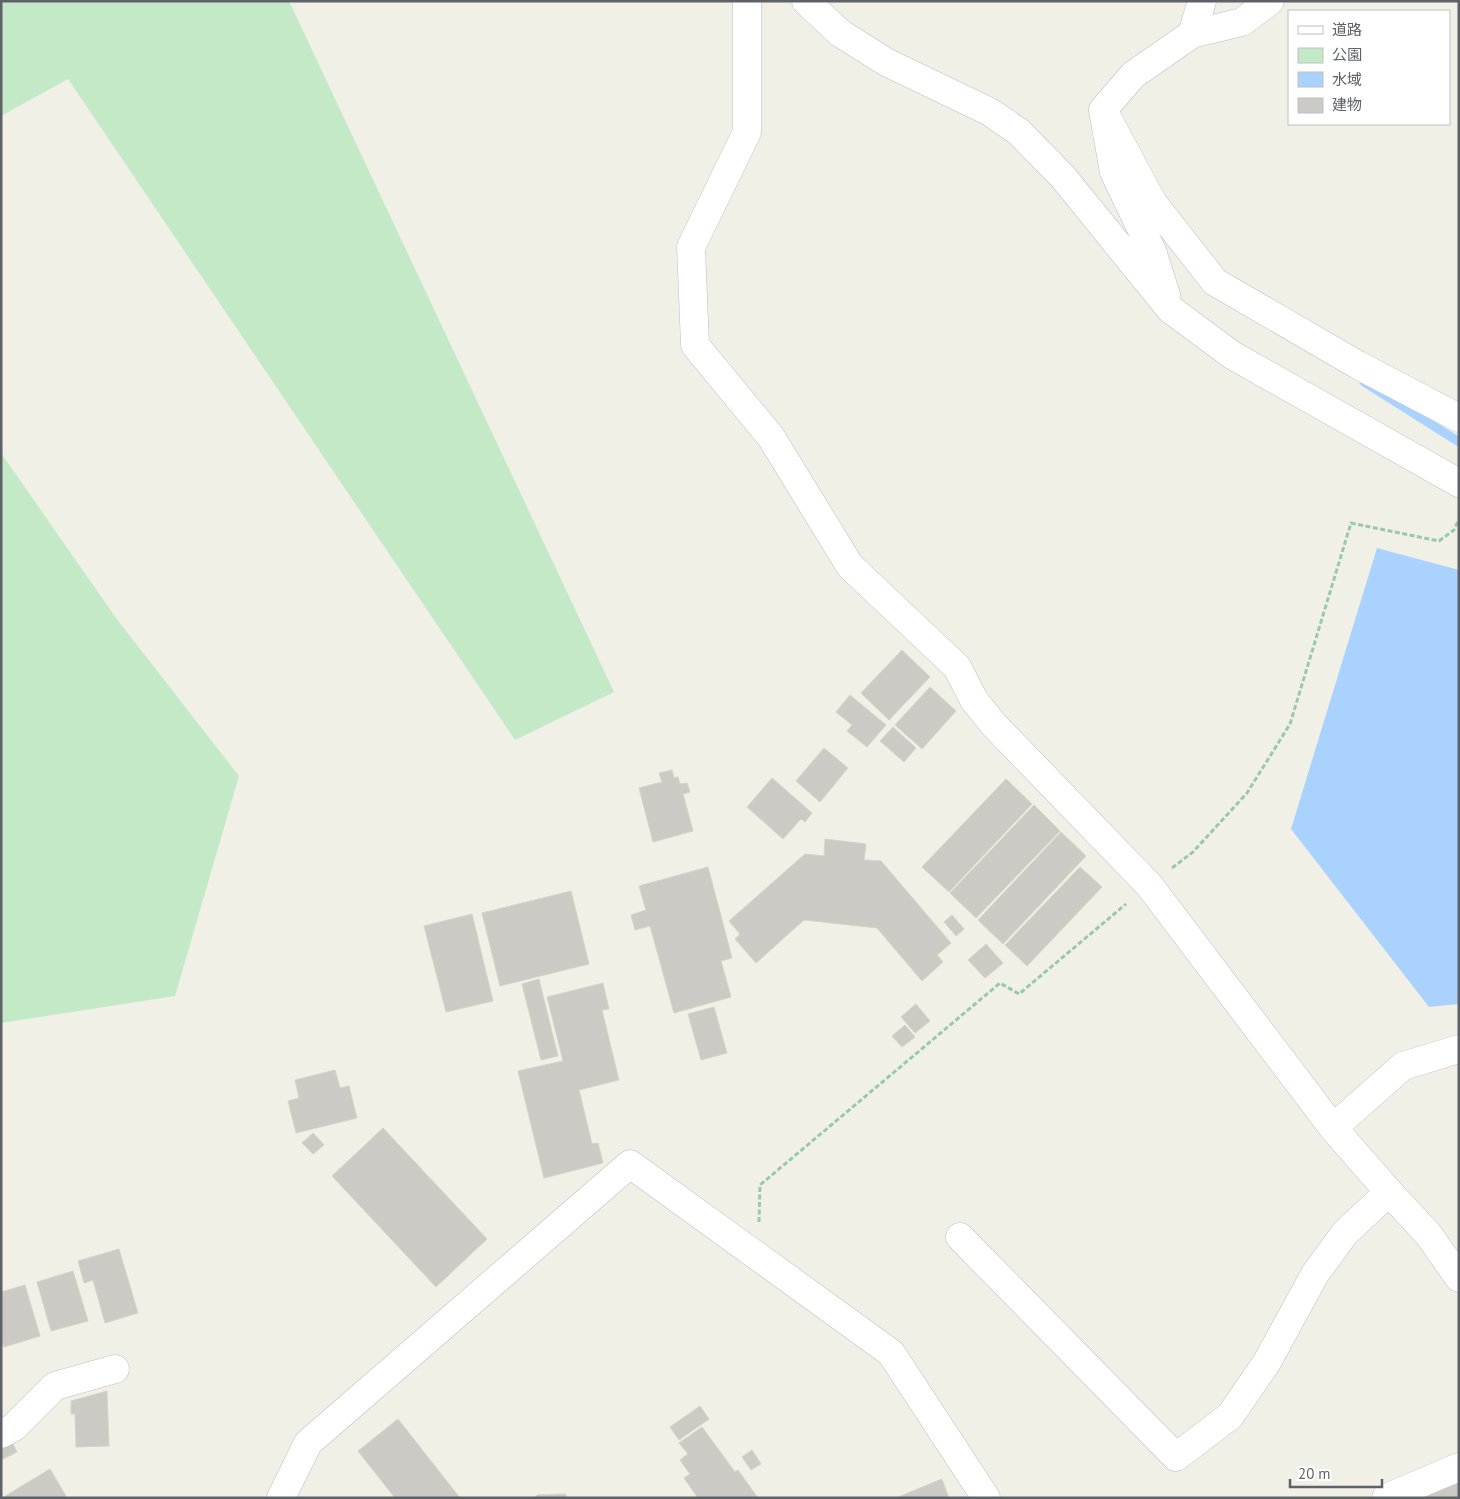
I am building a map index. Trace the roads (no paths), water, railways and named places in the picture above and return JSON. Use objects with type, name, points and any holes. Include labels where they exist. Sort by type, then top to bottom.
[{"type":"street","points":[[747,1],[747,132],[691,247],[695,345],[771,437],[850,566],[957,667],[974,700],[994,725],[1149,886],[1333,1128],[1428,1234],[1459,1278]]},
{"type":"street","points":[[806,1],[840,33],[886,62],[990,112],[1019,132],[1063,177],[1170,309],[1232,355],[1459,484]]},
{"type":"street","points":[[1192,34],[1202,1]]},
{"type":"street","points":[[1170,309],[1152,251],[1114,172],[1103,110],[1132,75],[1192,34],[1242,22],[1270,1]]},
{"type":"street","points":[[1103,110],[1153,203],[1215,282],[1358,364],[1459,418]]},
{"type":"street","points":[[1333,1128],[1403,1066],[1459,1049]]},
{"type":"street","points":[[281,1498],[308,1443],[630,1164],[891,1353],[986,1498]]},
{"type":"street","points":[[960,1237],[1176,1456],[1230,1416],[1267,1362],[1314,1274],[1345,1233],[1389,1192]]},
{"type":"street","points":[[1,1434],[14,1428],[55,1386],[116,1369]]},
{"type":"street","points":[[1386,1498],[1459,1467]]},
{"type":"water","points":[[1377,548],[1459,570],[1459,1004],[1429,1007],[1291,829]]},
{"type":"waterway","points":[[1364,382],[1459,442]]}]
